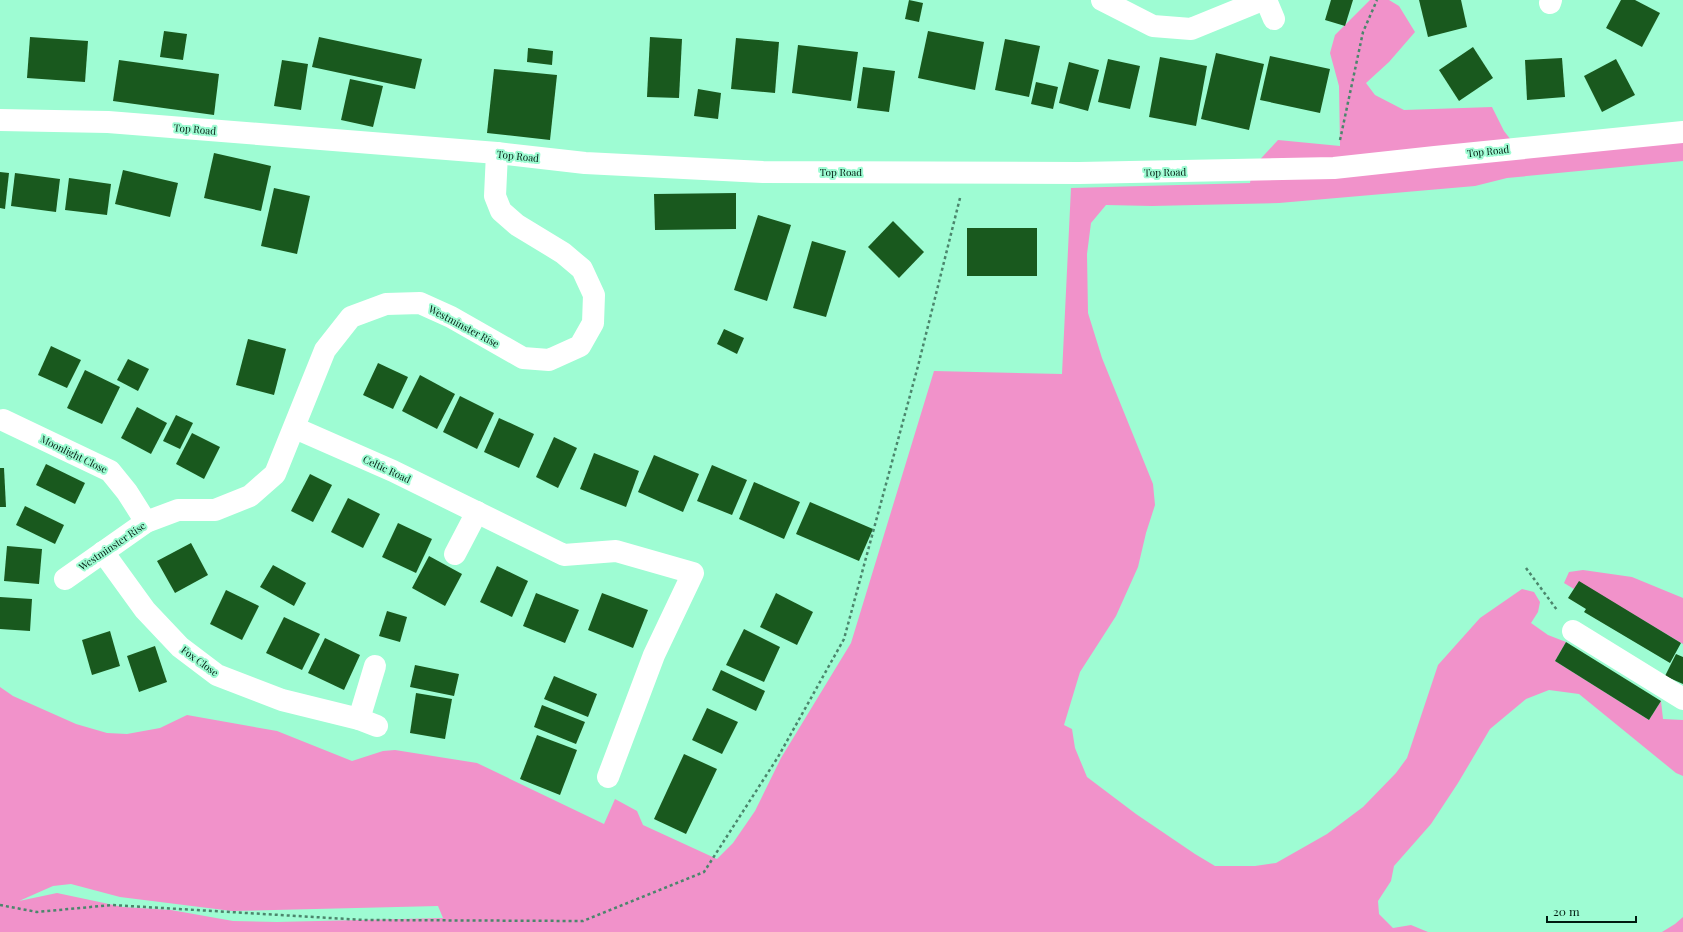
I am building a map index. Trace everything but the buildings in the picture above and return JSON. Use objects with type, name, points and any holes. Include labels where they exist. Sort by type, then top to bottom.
[{"type":"street","points":[[1102,0],[1153,26],[1191,29],[1262,0]]},
{"type":"street","name":"Top Road","points":[[0,120],[108,122],[497,153],[585,162],[763,172],[1079,173],[1334,168],[1683,132]]},
{"type":"street","name":"Westminster Rise","points":[[65,578],[146,522],[178,510],[215,510],[250,496],[275,474],[295,428],[325,350],[351,317],[386,304],[420,304],[451,317],[523,358],[549,360],[580,346],[593,323],[594,295],[582,269],[563,253],[517,225],[501,212],[495,196],[497,153]]},
{"type":"street","name":"Moonlight Close","points":[[3,420],[110,471],[128,492],[146,522]]},
{"type":"street","name":"Celtic Road","points":[[295,428],[393,471],[564,555],[616,551],[693,573],[654,655],[608,777]]},
{"type":"street","points":[[455,554],[477,512]]},
{"type":"street","name":"Fox Close","points":[[103,552],[150,615],[180,647],[217,675],[282,700],[368,723],[375,666]]},
{"type":"street","points":[[1573,631],[1683,699]]},
{"type":"path","points":[[1334,168],[1363,32],[1377,0]]},
{"type":"path","points":[[1526,568],[1573,631]]},
{"type":"shaded area","points":[[1370,0],[1389,0],[1399,6],[1415,32],[1389,62],[1366,83],[1375,95],[1404,110],[1492,107],[1504,131],[1518,149],[1683,141],[1683,161],[1507,178],[1475,186],[1279,203],[1152,206],[1106,205],[1091,223],[1087,254],[1088,313],[1102,358],[1153,484],[1155,505],[1146,533],[1138,567],[1116,616],[1080,672],[1064,725],[1072,729],[1075,748],[1087,777],[1136,814],[1215,866],[1255,866],[1276,863],[1327,834],[1363,807],[1396,773],[1407,758],[1438,665],[1480,618],[1522,589],[1534,592],[1540,602],[1538,612],[1531,623],[1548,635],[1566,642],[1555,661],[1649,720],[1661,701],[1663,719],[1683,720],[1683,776],[1676,773],[1579,694],[1549,690],[1526,699],[1490,729],[1458,783],[1431,824],[1394,866],[1391,881],[1378,901],[1379,914],[1393,928],[1411,925],[1428,932],[0,932],[0,687],[13,696],[76,724],[107,733],[127,734],[160,728],[187,715],[277,731],[352,761],[383,751],[395,750],[477,763],[604,824],[615,799],[637,811],[643,825],[717,859],[733,843],[755,811],[781,758],[851,643],[934,371],[1062,374],[1071,188],[1250,183],[1253,167],[1278,140],[1340,146],[1339,86],[1330,53],[1335,35]],"holes":[[[71,884],[120,897],[232,911],[438,906],[443,918],[277,922],[233,921],[171,910],[123,907],[57,893],[19,901],[53,886]]]},
{"type":"shaded area","points":[[1583,570],[1632,577],[1683,598],[1683,644],[1579,582],[1574,589],[1564,583],[1569,572]]},
{"type":"shaded area","points":[[1683,917],[1683,932],[1662,932],[1675,924]]}]
